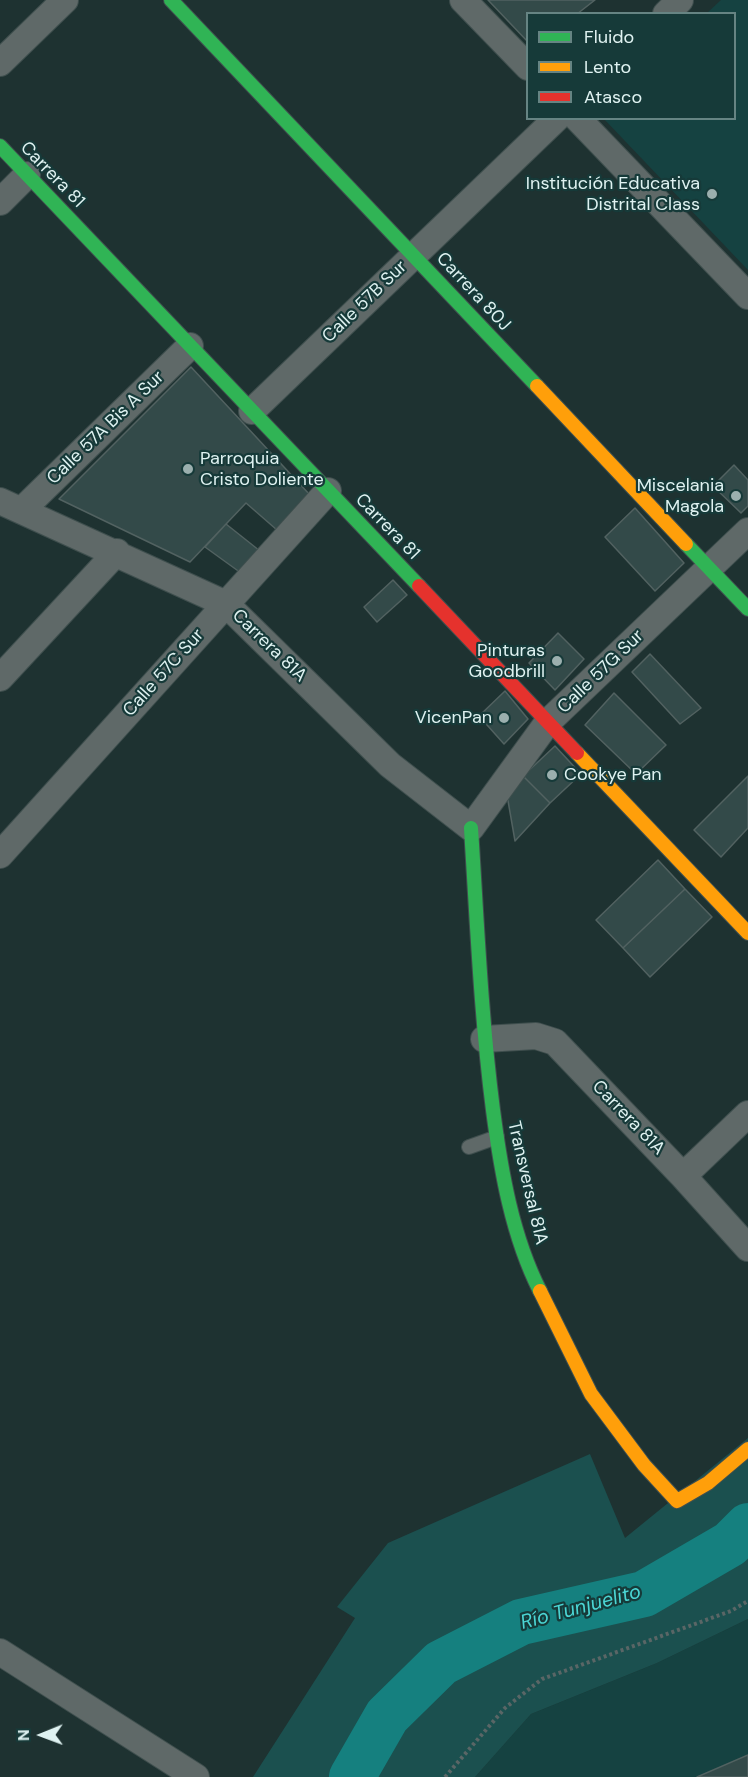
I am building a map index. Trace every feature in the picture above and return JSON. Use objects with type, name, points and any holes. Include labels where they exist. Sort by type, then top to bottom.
[{"type":"street","points":[[0,63],[65,0]]},
{"type":"street","name":"Carrera 80J","points":[[171,0],[748,609]]},
{"type":"street","points":[[463,0],[526,65]]},
{"type":"street","points":[[668,12],[680,0]]},
{"type":"street","name":"Calle 57B Sur","points":[[252,411],[555,120]]},
{"type":"street","points":[[579,120],[748,296]]},
{"type":"street","name":"Carrera 81","points":[[0,146],[748,933]]},
{"type":"street","points":[[0,202],[27,175]]},
{"type":"street","name":"Calle 57A Bis A Sur","points":[[11,506],[190,345]]},
{"type":"street","name":"Calle 57C Sur","points":[[0,855],[328,491]]},
{"type":"street","name":"Carrera 81A","points":[[11,506],[117,552],[226,604],[390,765],[471,828]]},
{"type":"street","name":"Calle 57G Sur","points":[[471,828],[548,722],[748,531]]},
{"type":"street","points":[[0,678],[117,552]]},
{"type":"street","name":"Transversal 81A","points":[[471,828],[484,1040],[496,1137],[508,1197],[533,1278],[591,1394],[644,1466],[677,1501],[708,1483],[748,1449]]},
{"type":"street","name":"Carrera 81A","points":[[484,1040],[536,1035],[555,1042],[684,1176],[748,1248]]},
{"type":"street","points":[[684,1176],[748,1114]]},
{"type":"street","points":[[0,1652],[196,1777]]},
{"type":"lane","points":[[469,1147],[496,1137]]},
{"type":"path","points":[[445,1777],[505,1708],[542,1679],[731,1611],[748,1601]]},
{"type":"shaded area","name":"Institución Educativa Distrital Class","points":[[721,0],[748,0],[748,270],[605,120],[736,120],[736,12],[708,12]]},
{"type":"shaded area","points":[[748,1438],[748,1619],[657,1663],[531,1714],[475,1777],[253,1777],[355,1618],[337,1607],[388,1543],[590,1454],[625,1538]]},
{"type":"shaded area","points":[[748,1619],[748,1777],[475,1777],[531,1714],[657,1663]]},
{"type":"building","points":[[488,0],[595,0],[580,12],[526,12],[526,40]]},
{"type":"building","name":"Parroquia Cristo Doliente","points":[[191,367],[310,495],[277,530],[246,503],[190,562],[59,499]]},
{"type":"building","name":"Miscelania Magola","points":[[734,465],[748,480],[748,506],[741,513],[713,486]]},
{"type":"building","points":[[635,508],[684,563],[655,591],[605,537]]},
{"type":"building","points":[[226,524],[260,551],[241,573],[205,547]]},
{"type":"building","points":[[393,580],[407,595],[377,622],[364,607]]},
{"type":"building","name":"Pinturas Goodbrill","points":[[558,633],[584,659],[555,690],[529,663]]},
{"type":"building","points":[[650,654],[701,708],[680,724],[632,672]]},
{"type":"building","name":"VicenPan","points":[[505,691],[528,719],[504,744],[479,716]]},
{"type":"building","points":[[614,693],[666,745],[636,774],[585,725]]},
{"type":"building","name":"Cookye Pan","points":[[555,746],[581,774],[550,803],[523,776]]},
{"type":"building","points":[[523,776],[550,803],[515,841],[507,795]]},
{"type":"building","points":[[748,776],[748,828],[721,857],[694,830]]},
{"type":"building","points":[[658,860],[685,889],[623,948],[596,920]]},
{"type":"building","points":[[685,889],[712,917],[650,977],[623,948]]},
{"type":"building","points":[[748,1755],[748,1777],[697,1777]]},
{"type":"waterway","name":"Río Tunjuelito","points":[[352,1777],[387,1716],[441,1663],[521,1622],[644,1594],[730,1544],[748,1526]]},
{"type":"traffic: fast","points":[[171,0],[537,386]]},
{"type":"traffic: fast","points":[[0,146],[419,586]]},
{"type":"traffic: fast","points":[[686,544],[748,609]]},
{"type":"traffic: fast","points":[[471,828],[482,1005],[496,1133],[515,1226],[540,1291]]},
{"type":"traffic: slow","points":[[537,386],[686,544]]},
{"type":"traffic: slow","points":[[577,753],[748,933]]},
{"type":"traffic: slow","points":[[540,1291],[591,1394],[644,1465],[677,1501],[708,1483],[748,1449]]},
{"type":"traffic: jam","points":[[419,586],[577,753]]},
{"type":"place","name":"Institución Educativa Distrital Class","points":[[712,194]]},
{"type":"place","name":"Parroquia Cristo Doliente","points":[[188,469]]},
{"type":"place","name":"Miscelania Magola","points":[[736,496]]},
{"type":"place","name":"Pinturas Goodbrill","points":[[557,661]]},
{"type":"place","name":"VicenPan","points":[[504,718]]},
{"type":"place","name":"Cookye Pan","points":[[552,775]]}]
